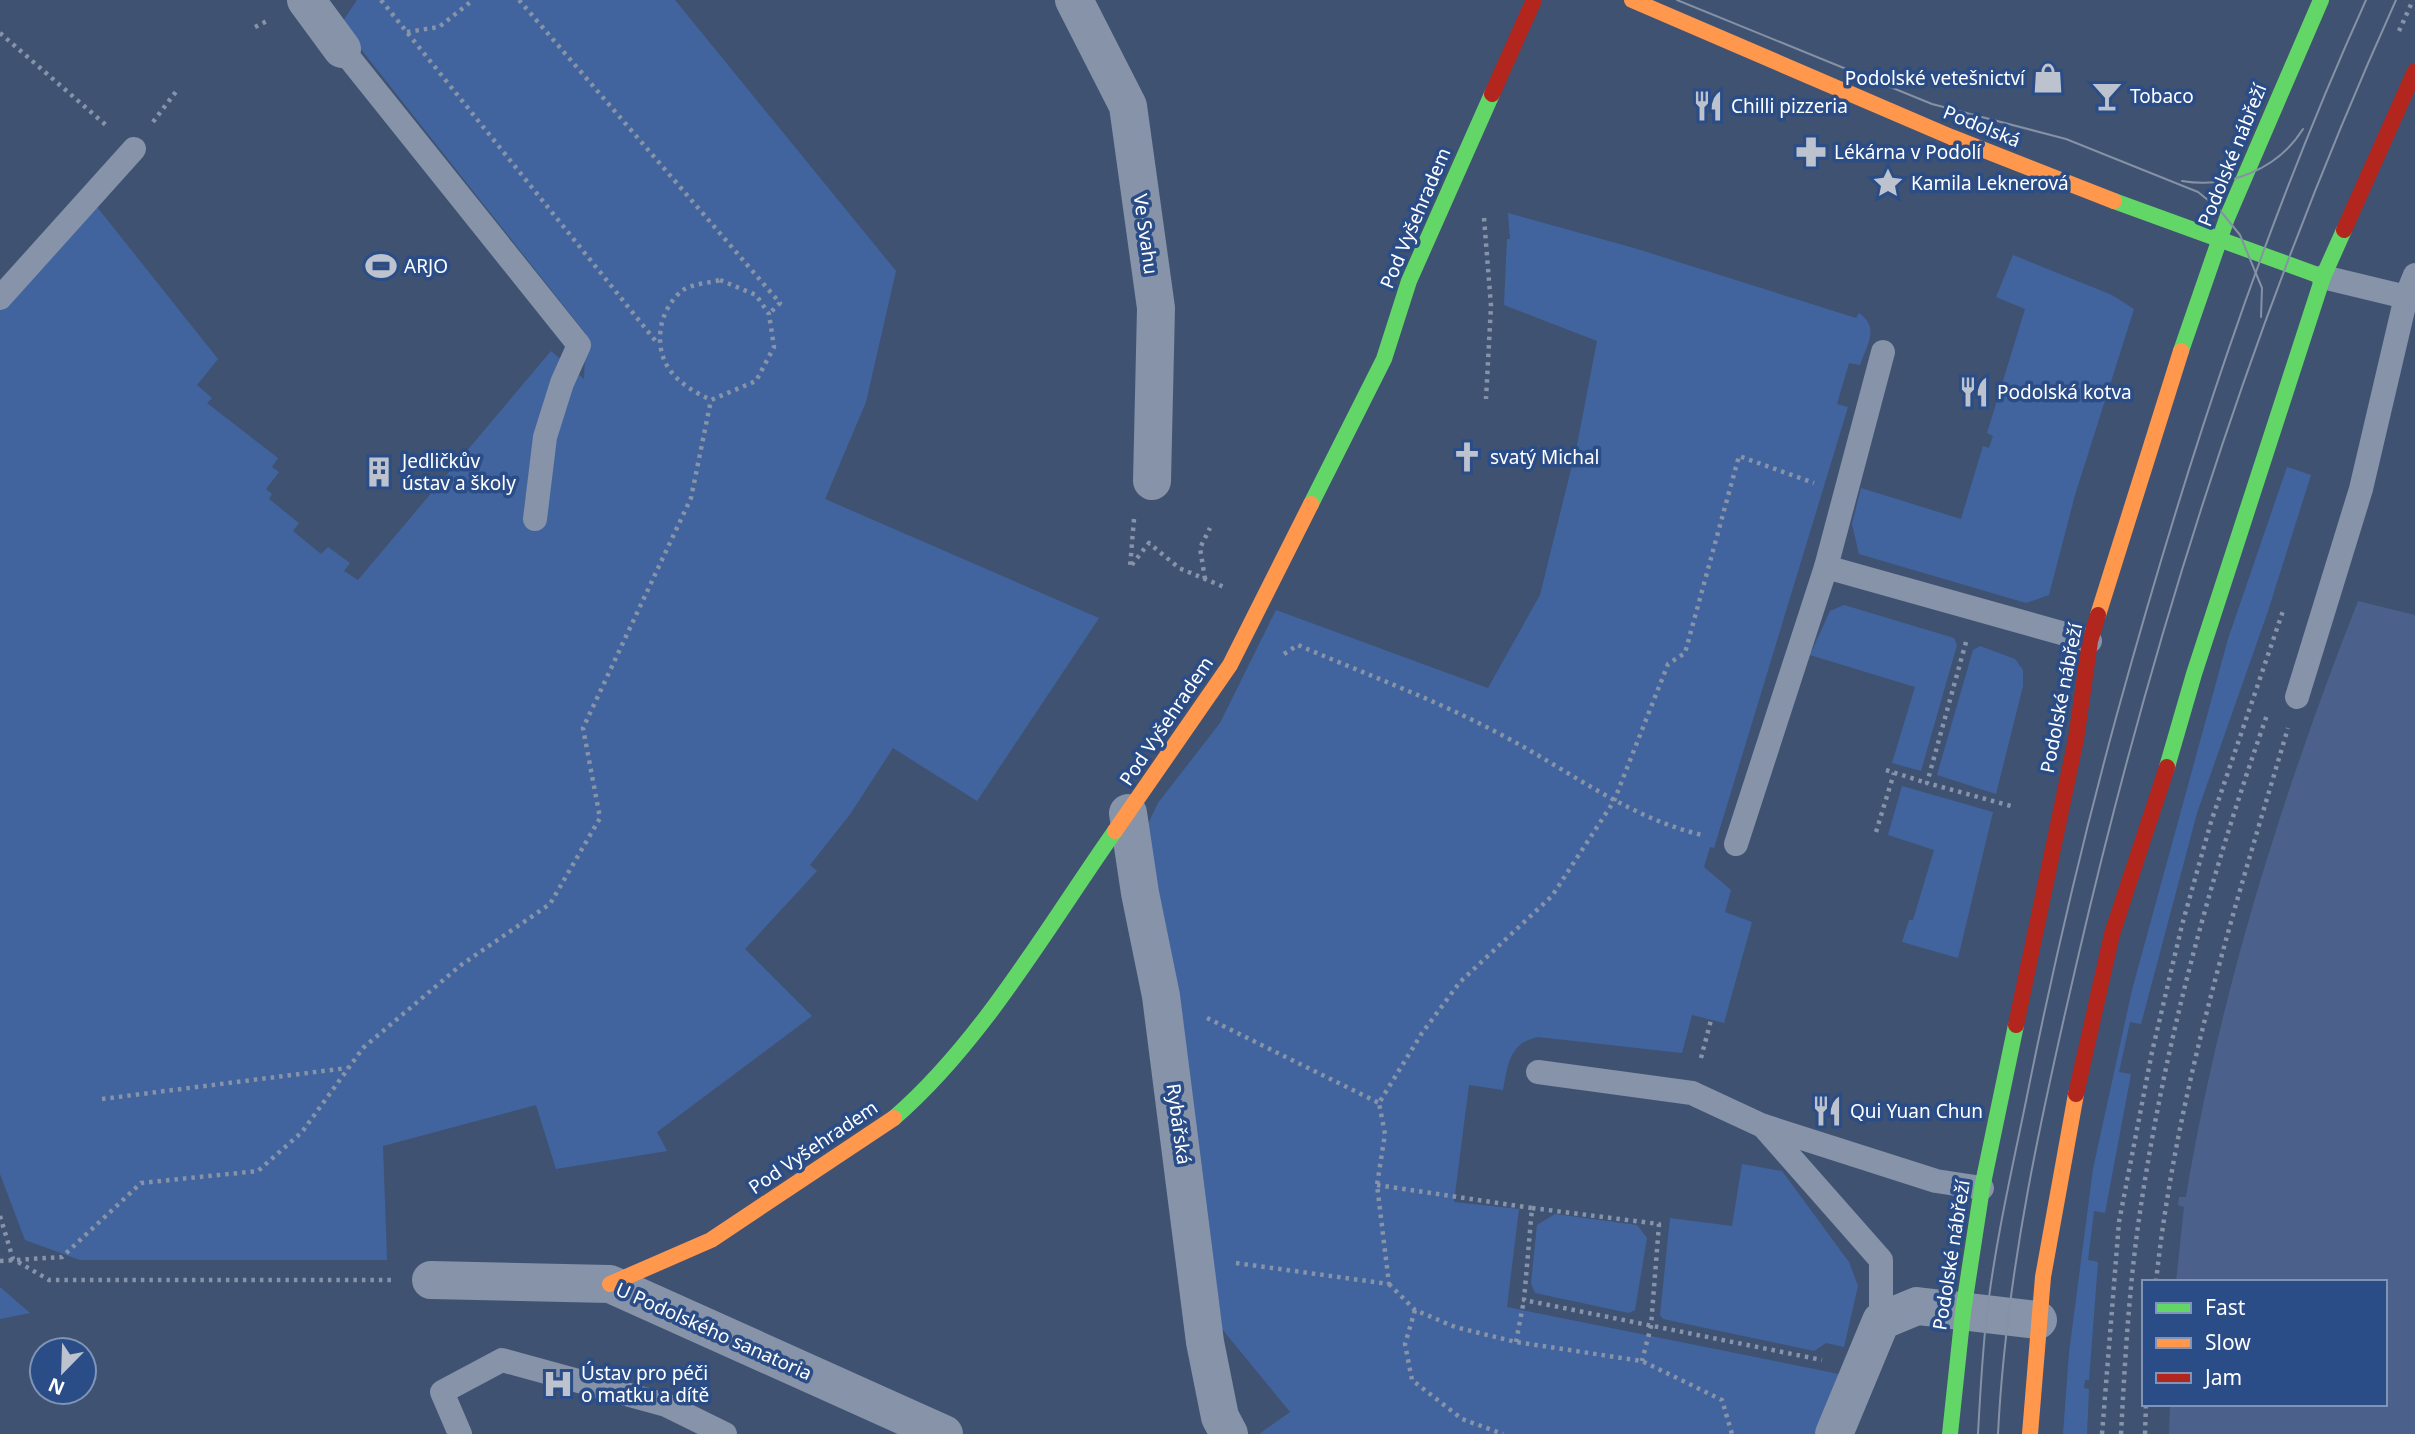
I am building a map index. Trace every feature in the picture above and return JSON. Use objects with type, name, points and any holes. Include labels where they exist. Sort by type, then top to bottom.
[{"type":"main road","name":"Pod Vyšehradem","points":[[610,1284],[711,1240],[895,1117],[936,1078],[972,1035],[1230,665],[1384,359],[1409,281],[1534,0]]},
{"type":"main road","name":"Podolská","points":[[1632,0],[1951,137],[2323,277]]},
{"type":"main road","name":"Podolské nábřeží","points":[[1951,1434],[1963,1312],[1982,1188],[2076,739],[2090,640],[2161,408],[2220,239],[2266,124],[2321,0]]},
{"type":"main road","points":[[2031,1434],[2038,1321],[2073,1108],[2112,934],[2152,821],[2206,635],[2323,277],[2415,71]]},
{"type":"street","points":[[306,0],[342,49]]},
{"type":"street","name":"Ve Svahu","points":[[1074,0],[1128,106],[1156,308],[1152,481]]},
{"type":"street","name":"Rybářská","points":[[1129,813],[1140,893],[1161,996],[1205,1342],[1220,1417],[1229,1434]]},
{"type":"street","name":"U Podolského sanatoria","points":[[431,1280],[610,1284],[944,1434]]},
{"type":"street","points":[[1834,1434],[1881,1321],[1917,1306],[2038,1321]]},
{"type":"lane","points":[[342,49],[579,345],[562,383],[544,437],[535,519]]},
{"type":"lane","points":[[0,298],[134,149]]},
{"type":"lane","points":[[2297,697],[2361,489],[2411,286],[2323,277]]},
{"type":"lane","points":[[1736,844],[1826,567],[1883,352]]},
{"type":"lane","points":[[1826,567],[2090,640]]},
{"type":"lane","points":[[1538,1072],[1692,1093],[1763,1126],[1936,1181],[1982,1188]]},
{"type":"lane","points":[[1763,1126],[1881,1260],[1881,1321]]},
{"type":"lane","points":[[460,1434],[442,1392],[502,1360],[666,1405],[725,1434]]},
{"type":"path","points":[[381,0],[658,344],[665,365],[686,388],[711,400],[756,381],[774,347],[769,314],[756,295],[720,280],[683,290],[662,315],[658,344]]},
{"type":"path","points":[[407,32],[439,27],[473,0]]},
{"type":"path","points":[[519,0],[780,303],[769,314]]},
{"type":"path","points":[[0,33],[134,149]]},
{"type":"path","points":[[1483,205],[1491,306],[1486,399]]},
{"type":"path","points":[[0,1261],[62,1257],[141,1183],[258,1171],[302,1132],[363,1048],[461,965],[550,904],[600,818],[583,728],[691,498],[711,400]]},
{"type":"path","points":[[1389,1284],[1377,1185],[1385,1134],[1379,1103],[1422,1033],[1460,982],[1552,895],[1614,801],[1668,664],[1685,653],[1739,456],[1845,494]]},
{"type":"path","points":[[1152,481],[1137,490],[1130,567],[1149,543],[1179,568]]},
{"type":"path","points":[[1205,579],[1200,548],[1210,528]]},
{"type":"path","points":[[2102,1434],[2119,1222],[2152,1052],[2182,925],[2211,822],[2285,606]]},
{"type":"path","points":[[1927,783],[1976,608]]},
{"type":"path","points":[[1281,656],[1298,645],[1436,704],[1499,733],[1614,801],[1681,830]]},
{"type":"path","points":[[2156,1280],[2160,1242],[2196,1062],[2226,938],[2297,697]]},
{"type":"path","points":[[2121,1434],[2130,1297],[2140,1214],[2161,1096],[2220,854],[2270,706]]},
{"type":"path","points":[[1886,771],[2011,806]]},
{"type":"path","points":[[1876,832],[1894,773]]},
{"type":"path","points":[[1161,996],[1379,1103]]},
{"type":"path","points":[[102,1099],[348,1068]]},
{"type":"path","points":[[1377,1185],[1659,1224],[1651,1326],[1642,1361]]},
{"type":"path","points":[[1516,1342],[1524,1300],[1532,1208]]},
{"type":"path","points":[[0,1216],[13,1259],[49,1280],[431,1280]]},
{"type":"path","points":[[1195,1249],[1234,1263],[1389,1284],[1415,1310],[1455,1327],[1516,1342],[1642,1361],[1722,1400],[1732,1434]]},
{"type":"path","points":[[1524,1300],[1860,1368]]},
{"type":"path","points":[[1415,1310],[1405,1344],[1412,1380],[1462,1419],[1503,1434]]},
{"type":"path","points":[[2145,1434],[2146,1406]]},
{"type":"shaded area","points":[[357,0],[675,0],[896,271],[866,402],[825,499],[1099,618],[977,801],[893,748],[851,813],[810,865],[817,871],[745,949],[812,1016],[657,1132],[667,1151],[556,1169],[536,1105],[383,1146],[387,1260],[80,1260],[25,1240],[0,1174],[0,310],[97,207],[218,359],[197,385],[212,398],[207,403],[278,458],[272,467],[279,472],[266,489],[272,494],[269,499],[299,523],[293,531],[321,554],[328,547],[350,563],[344,571],[358,580],[551,351],[584,379],[586,334],[341,24]]},
{"type":"shaded area","points":[[1508,213],[1634,248],[1856,318],[1859,313],[1869,324],[1870,337],[1860,365],[1849,363],[1837,404],[1848,407],[1714,848],[1710,847],[1704,867],[1731,890],[1725,912],[1752,922],[1724,1023],[1692,1015],[1682,1053],[1538,1037],[1521,1044],[1512,1056],[1503,1090],[1469,1085],[1454,1202],[1519,1209],[1507,1307],[1839,1374],[1851,1434],[1259,1434],[1290,1412],[1218,1324],[1146,828],[1158,803],[1220,723],[1276,610],[1488,688],[1540,595],[1577,445],[1597,341],[1504,305],[1507,239],[1510,239]]},
{"type":"shaded area","points":[[2013,255],[2112,295],[2134,309],[2075,495],[2049,595],[2026,603],[1859,554],[1852,524],[1861,488],[1961,519],[1983,446],[1989,448],[1993,436],[1987,433],[2025,309],[1996,297]]},
{"type":"shaded area","points":[[2287,467],[2311,475],[2268,611],[2197,813],[2141,1024],[2130,1022],[2119,1072],[2131,1074],[2105,1213],[2094,1211],[2088,1260],[2098,1262],[2089,1380],[2085,1380],[2084,1388],[2089,1389],[2087,1434],[2063,1434],[2069,1353],[2093,1169],[2132,990],[2228,639]]},
{"type":"shaded area","points":[[2358,601],[2415,615],[2415,1434],[2169,1434],[2170,1406],[2387,1406],[2387,1280],[2176,1280],[2184,1207],[2178,1205],[2179,1197],[2186,1197],[2200,1120],[2235,969],[2279,821]]},
{"type":"shaded area","points":[[1844,605],[1954,638],[1957,645],[1921,771],[1892,763],[1915,687],[1810,655],[1830,611]]},
{"type":"shaded area","points":[[1980,646],[2015,659],[2023,670],[2023,686],[1996,794],[1937,775],[1973,650]]},
{"type":"shaded area","points":[[1902,786],[1993,812],[1958,958],[1902,942],[1909,920],[1913,920],[1934,850],[1888,835]]},
{"type":"shaded area","points":[[1742,1164],[1782,1171],[1849,1262],[1858,1286],[1844,1347],[1826,1343],[1814,1351],[1663,1319],[1660,1315],[1670,1218],[1732,1226]]},
{"type":"shaded area","points":[[1555,1214],[1637,1225],[1647,1238],[1635,1310],[1629,1313],[1535,1293],[1531,1283],[1537,1225]]},
{"type":"shaded area","points":[[0,1287],[30,1313],[0,1319]]},
{"type":"tram line","points":[[1677,0],[1932,104],[2066,139],[2198,192],[2219,209],[2240,235],[2262,288],[2261,317]]},
{"type":"tram line","points":[[1978,1434],[1986,1322],[2003,1211],[2057,955],[2117,714],[2198,442],[2259,263],[2328,87],[2366,0]]},
{"type":"tram line","points":[[1998,1434],[2002,1373],[2017,1252],[2039,1132],[2079,953],[2141,709],[2176,588],[2255,350],[2346,115],[2396,0]]},
{"type":"tram line","points":[[2182,181],[2217,182],[2251,173],[2280,155],[2303,129]]},
{"type":"traffic: fast","points":[[2181,351],[2227,218],[2321,0]]},
{"type":"traffic: fast","points":[[1311,504],[1384,359],[1409,281],[1492,94]]},
{"type":"traffic: fast","points":[[2114,201],[2323,277]]},
{"type":"traffic: fast","points":[[2167,767],[2194,674],[2323,277],[2344,230]]},
{"type":"traffic: fast","points":[[894,1118],[926,1088],[985,1019],[1115,831]]},
{"type":"traffic: fast","points":[[1950,1434],[1963,1312],[1982,1188],[2016,1025]]},
{"type":"traffic: slow","points":[[1632,0],[1951,137],[2114,201]]},
{"type":"traffic: slow","points":[[2098,615],[2181,351]]},
{"type":"traffic: slow","points":[[1115,831],[1230,665],[1311,504]]},
{"type":"traffic: slow","points":[[2030,1434],[2043,1277],[2076,1094]]},
{"type":"traffic: slow","points":[[610,1284],[711,1240],[894,1118]]},
{"type":"traffic: jam","points":[[1492,94],[1534,0]]},
{"type":"traffic: jam","points":[[2344,230],[2415,71]]},
{"type":"traffic: jam","points":[[2016,1025],[2076,739],[2090,641],[2098,615]]},
{"type":"traffic: jam","points":[[2076,1094],[2112,934],[2167,767]]},
{"type":"place","name":"Podolské vetešnictví","points":[[2048,78]]},
{"type":"place","name":"Tobaco","points":[[2107,96]]},
{"type":"place","name":"Chilli pizzeria","points":[[1708,106]]},
{"type":"place","name":"Lékárna v Podolí","points":[[1811,152]]},
{"type":"place","name":"Kamila Leknerová","points":[[1888,183]]},
{"type":"place","name":"ARJO","points":[[381,266]]},
{"type":"place","name":"Podolská kotva","points":[[1974,392]]},
{"type":"place","name":"svatý Michal","points":[[1467,457]]},
{"type":"place","name":"Jedličkův ústav a školy","points":[[379,472]]},
{"type":"place","name":"Qui Yuan Chun","points":[[1827,1111]]},
{"type":"place","name":"Ústav pro péči o matku a dítě","points":[[558,1384]]}]
